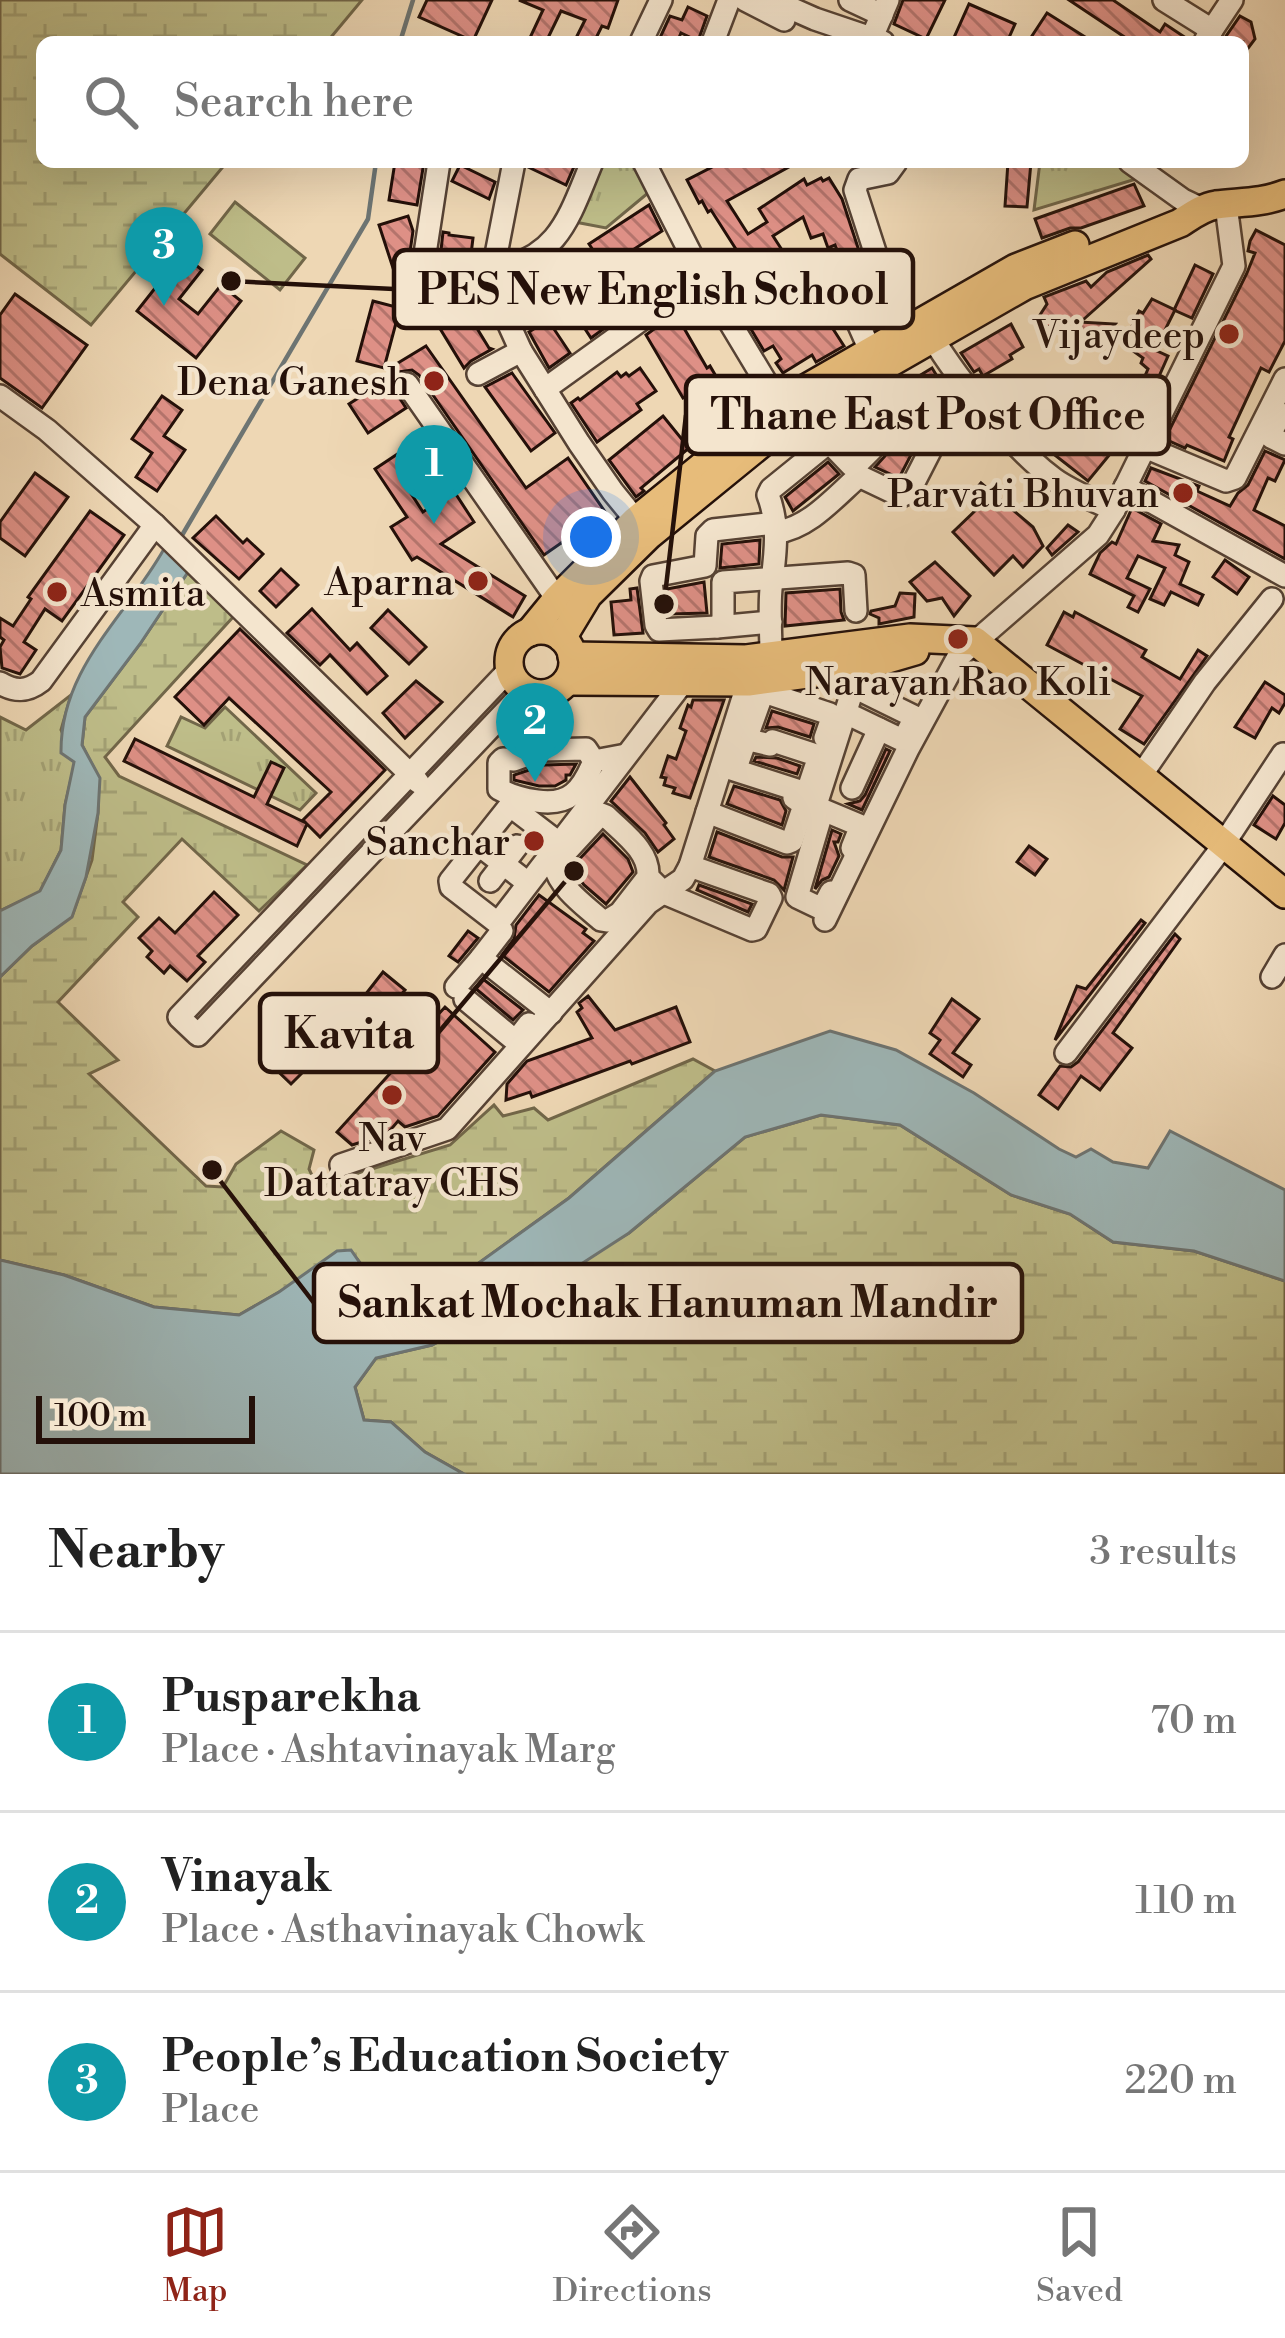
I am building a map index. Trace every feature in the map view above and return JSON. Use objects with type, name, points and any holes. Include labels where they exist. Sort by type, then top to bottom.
[{"type":"main road","points":[[573,592],[567,658],[555,691],[540,694],[518,680],[513,647],[642,528],[779,404],[870,350],[1180,223],[1204,203],[1259,202],[1285,194]]},
{"type":"main road","points":[[642,528],[918,330]]},
{"type":"main road","points":[[530,632],[541,630],[567,658],[685,670],[854,663],[913,654],[926,639],[975,640],[1285,894]]},
{"type":"street","points":[[643,36],[661,0]]},
{"type":"street","points":[[715,36],[729,0]]},
{"type":"street","points":[[746,0],[857,36]]},
{"type":"street","points":[[772,0],[829,36]]},
{"type":"street","points":[[850,0],[885,7],[876,36]]},
{"type":"street","points":[[1164,0],[1208,36],[1232,0]]},
{"type":"street","points":[[422,307],[423,267],[438,168]]},
{"type":"street","points":[[513,168],[493,270],[506,319],[545,389],[642,528]]},
{"type":"street","points":[[493,270],[510,267],[544,249],[565,226],[589,168]]},
{"type":"street","points":[[647,168],[702,276],[779,404]]},
{"type":"street","points":[[892,168],[859,179],[855,190],[918,330],[1023,452],[1058,482],[1114,510]]},
{"type":"street","points":[[1141,168],[1204,203]]},
{"type":"street","points":[[727,772],[762,694],[838,713],[900,739],[914,714],[854,663],[838,713],[814,811],[821,816],[797,897],[822,909],[958,657],[1098,535],[1234,266],[1204,203],[1155,168]]},
{"type":"street","points":[[834,269],[870,350]]},
{"type":"street","points":[[545,389],[702,276]]},
{"type":"street","points":[[478,374],[521,351]]},
{"type":"street","points":[[407,384],[573,592]]},
{"type":"street","points":[[1145,447],[1226,481],[1235,478],[1281,395]]},
{"type":"street","points":[[1281,395],[1270,434],[1285,444]]},
{"type":"street","points":[[0,396],[47,430],[169,539],[429,792]]},
{"type":"street","points":[[687,903],[771,622],[777,517],[768,495],[864,414],[872,413],[881,421]]},
{"type":"street","points":[[829,442],[857,471],[901,496],[908,492],[931,449],[891,419],[881,421]]},
{"type":"street","points":[[717,627],[723,620],[722,582],[706,566],[707,536],[713,530],[793,530],[805,523],[857,471],[872,450],[881,421]]},
{"type":"street","points":[[746,456],[771,489]]},
{"type":"street","points":[[1125,487],[1285,576]]},
{"type":"street","points":[[0,683],[21,690],[41,682],[169,539]]},
{"type":"street","points":[[706,566],[653,576],[659,630],[771,622]]},
{"type":"street","points":[[722,582],[848,573],[854,575],[856,611]]},
{"type":"street","points":[[1140,777],[1205,682],[1272,599]]},
{"type":"street","points":[[560,843],[508,808],[451,886],[499,922],[560,843],[626,755],[685,670],[688,628]]},
{"type":"street","points":[[518,680],[429,792],[198,1035],[178,1017],[410,774],[518,680]]},
{"type":"street","points":[[727,772],[803,792],[838,713]]},
{"type":"street","points":[[852,788],[879,729]]},
{"type":"street","points":[[748,733],[771,734],[773,741],[819,756]]},
{"type":"street","points":[[872,814],[902,748],[908,749]]},
{"type":"street","points":[[1066,1053],[1224,842],[1283,754]]},
{"type":"street","points":[[594,761],[626,755]]},
{"type":"street","points":[[713,815],[792,842],[804,805],[801,801],[727,772]]},
{"type":"street","points":[[816,807],[860,828],[825,920]]},
{"type":"street","points":[[502,931],[460,993],[512,1038],[518,1038],[648,903],[656,885],[641,851],[601,814],[554,870],[563,885],[601,920],[620,913],[656,885],[683,879],[695,868]]},
{"type":"street","points":[[479,845],[528,883]]},
{"type":"street","points":[[810,855],[840,880]]},
{"type":"street","points":[[656,885],[687,903],[756,928],[769,894],[695,868]]},
{"type":"street","points":[[1272,977],[1285,955]]},
{"type":"street","points":[[481,958],[547,1010]]},
{"type":"street","points":[[223,970],[242,989]]},
{"type":"street","points":[[341,1165],[447,1129],[547,1010],[564,982]]},
{"type":"green space","points":[[0,0],[362,0],[332,36],[36,36],[36,168],[222,168],[91,325],[0,254]]},
{"type":"green space","points":[[594,168],[644,168],[654,188],[606,228],[575,222]]},
{"type":"green space","points":[[1039,168],[1131,168],[1136,179],[1034,210]]},
{"type":"green space","points":[[235,202],[305,258],[280,290],[210,234]]},
{"type":"green space","points":[[188,572],[234,616],[105,757],[119,776],[307,865],[259,911],[182,839],[123,902],[138,917],[58,1002],[118,1060],[89,1074],[206,1186],[223,1187],[236,1164],[281,1131],[314,1150],[309,1169],[317,1186],[450,1145],[494,1105],[503,1116],[534,1108],[548,1120],[693,1059],[715,1071],[569,1198],[451,1283],[404,1294],[364,1268],[351,1251],[239,1315],[154,1307],[64,1275],[0,1260],[0,977],[72,916],[92,860],[98,813],[99,778],[82,745],[85,717]]},
{"type":"green space","points":[[71,695],[61,730],[75,762],[61,850],[40,892],[0,911],[0,717],[26,730]]},
{"type":"green space","points":[[225,707],[316,793],[300,810],[167,746],[181,717],[205,728]]},
{"type":"green space","points":[[821,1115],[900,1125],[1011,1195],[1070,1214],[1113,1242],[1194,1251],[1285,1281],[1285,1474],[464,1474],[425,1452],[391,1422],[364,1420],[355,1387],[376,1358],[432,1345],[629,1233],[745,1137]]},
{"type":"water","points":[[164,549],[188,572],[85,717],[82,745],[100,778],[98,813],[86,877],[72,917],[0,977],[0,911],[40,891],[61,850],[74,762],[61,753],[71,695],[98,645]]},
{"type":"water","points":[[830,1031],[896,1050],[1076,1157],[1091,1149],[1113,1162],[1148,1168],[1170,1131],[1285,1190],[1285,1281],[1194,1251],[1113,1242],[1070,1214],[1011,1195],[900,1125],[821,1115],[745,1137],[629,1233],[541,1290],[432,1345],[376,1358],[355,1387],[364,1420],[391,1422],[425,1452],[464,1474],[0,1474],[0,1260],[64,1275],[154,1307],[239,1315],[337,1251],[351,1250],[364,1269],[404,1294],[451,1283],[569,1198],[715,1071]]},
{"type":"building","points":[[427,0],[492,0],[475,36],[462,36],[419,17]]},
{"type":"building","points":[[519,0],[618,0],[608,28],[602,26],[597,36],[577,36],[585,20],[561,11],[549,36],[531,36],[543,10]]},
{"type":"building","points":[[903,0],[945,0],[927,36],[894,24]]},
{"type":"building","points":[[1069,0],[1113,0],[1160,32],[1165,24],[1183,36],[1123,36]]},
{"type":"building","points":[[969,4],[1015,24],[1010,36],[955,36]]},
{"type":"building","points":[[688,7],[707,16],[700,36],[661,36],[670,16],[682,20]]},
{"type":"building","points":[[1047,13],[1083,36],[1032,36]]},
{"type":"building","points":[[1240,16],[1251,22],[1255,39],[1249,47],[1249,36],[1226,36]]},
{"type":"building","points":[[394,168],[423,168],[417,205],[389,200]]},
{"type":"building","points":[[458,168],[466,168],[495,182],[489,199],[452,181]]},
{"type":"building","points":[[530,168],[573,168],[566,185]]},
{"type":"building","points":[[710,168],[787,168],[727,201],[748,234],[767,222],[759,209],[804,179],[807,185],[829,178],[842,199],[883,324],[876,327],[835,245],[828,248],[823,234],[811,238],[803,217],[773,236],[844,346],[816,362],[812,355],[783,373],[773,346],[764,351],[724,284],[748,268],[687,180]]},
{"type":"building","points":[[1008,168],[1030,168],[1027,207],[1005,206]]},
{"type":"building","points":[[1134,184],[1144,206],[1042,238],[1035,219]]},
{"type":"building","points":[[649,205],[662,231],[605,268],[589,244]]},
{"type":"building","points":[[408,216],[413,231],[408,266],[394,271],[379,225]]},
{"type":"building","points":[[1256,230],[1285,245],[1285,341],[1269,372],[1261,368],[1229,437],[1233,439],[1224,461],[1165,439],[1247,273],[1255,253],[1248,251]]},
{"type":"building","points":[[443,232],[473,238],[468,279],[438,278]]},
{"type":"building","points":[[182,254],[202,270],[179,299],[198,314],[221,285],[241,301],[196,358],[137,311]]},
{"type":"building","points":[[1148,255],[1151,259],[1084,319],[1053,327],[1043,326],[1038,318],[1047,304],[1044,297],[1086,281],[1091,287],[1107,272]]},
{"type":"building","points":[[1195,265],[1213,274],[1192,318],[1174,310]]},
{"type":"building","points":[[459,293],[492,349],[464,368],[433,317],[437,306]]},
{"type":"building","points":[[15,294],[87,345],[42,408],[0,378],[0,315]]},
{"type":"building","points":[[596,294],[613,322],[591,338],[572,309]]},
{"type":"building","points":[[1152,299],[1175,310],[1155,350],[1168,356],[1156,383],[1144,378],[1148,369],[1141,363],[1143,358],[1129,348],[1138,329],[1132,326],[1139,311],[1143,313]]},
{"type":"building","points":[[373,301],[400,308],[384,368],[357,361]]},
{"type":"building","points":[[677,312],[717,378],[683,398],[646,335]]},
{"type":"building","points":[[548,320],[570,353],[549,368],[529,332]]},
{"type":"building","points":[[1079,322],[1115,324],[1094,347],[1079,334]]},
{"type":"building","points":[[1011,324],[1023,347],[983,376],[979,369],[974,372],[961,353]]},
{"type":"building","points":[[426,346],[526,488],[568,458],[610,519],[578,539],[574,534],[544,555],[419,375],[388,369]]},
{"type":"building","points":[[640,368],[656,391],[637,404],[641,410],[597,442],[571,403],[617,372],[629,376]]},
{"type":"building","points":[[932,368],[948,394],[929,406],[914,379]]},
{"type":"building","points":[[512,373],[555,433],[531,451],[485,387]]},
{"type":"building","points":[[396,374],[392,386],[406,408],[368,433],[349,404]]},
{"type":"building","points":[[1070,383],[1083,393],[1066,415],[1097,440],[1114,418],[1125,427],[1116,439],[1120,442],[1088,481],[1024,431],[1056,390],[1061,394]]},
{"type":"building","points":[[162,396],[182,410],[164,436],[185,450],[157,491],[136,477],[152,453],[132,439]]},
{"type":"building","points":[[663,416],[689,448],[636,497],[609,460]]},
{"type":"building","points":[[892,437],[913,451],[899,478],[875,467]]},
{"type":"building","points":[[420,439],[474,522],[441,544],[525,596],[513,617],[417,557],[412,560],[391,527],[407,517],[375,469]],"holes":[[[431,477],[445,497],[423,512],[410,492]]]},
{"type":"building","points":[[1265,451],[1285,460],[1275,481],[1268,478],[1254,510],[1285,526],[1285,559],[1145,481],[1151,468],[1199,486],[1197,491],[1230,506],[1248,485]]},
{"type":"building","points":[[828,462],[839,474],[793,511],[785,497]]},
{"type":"building","points":[[35,473],[68,497],[25,556],[0,538],[0,522]]},
{"type":"building","points":[[981,483],[1033,527],[1043,546],[1023,567],[1013,556],[994,575],[953,532],[978,508],[967,500]]},
{"type":"building","points":[[1132,508],[1161,524],[1153,541],[1179,545],[1175,555],[1189,562],[1180,584],[1203,595],[1198,605],[1171,592],[1164,605],[1150,599],[1165,568],[1138,556],[1127,578],[1150,589],[1138,612],[1128,607],[1134,596],[1090,574],[1100,553],[1112,542],[1116,544]]},
{"type":"building","points":[[90,511],[124,535],[62,621],[45,609],[24,642],[36,650],[20,674],[2,668],[0,618],[13,626],[28,597]]},
{"type":"building","points":[[216,516],[243,543],[247,539],[263,554],[239,579],[193,538]]},
{"type":"building","points":[[1068,525],[1078,532],[1052,555],[1047,548]]},
{"type":"building","points":[[760,540],[759,564],[720,568],[722,544]]},
{"type":"building","points":[[1225,560],[1249,577],[1237,594],[1213,577]]},
{"type":"building","points":[[935,562],[970,596],[954,616],[942,598],[927,601],[910,582]]},
{"type":"building","points":[[281,569],[298,585],[276,607],[260,591]]},
{"type":"building","points":[[704,582],[707,613],[670,614],[667,589]]},
{"type":"building","points":[[637,588],[643,633],[614,635],[611,602],[631,600],[630,589]]},
{"type":"building","points":[[840,589],[844,620],[785,626],[786,593]]},
{"type":"building","points":[[900,593],[915,594],[914,617],[879,624],[871,611],[895,606]]},
{"type":"building","points":[[312,609],[350,650],[357,643],[387,676],[367,694],[330,655],[320,665],[287,633]]},
{"type":"building","points":[[388,610],[426,647],[409,664],[371,628]]},
{"type":"building","points":[[1064,612],[1073,617],[1075,612],[1146,650],[1142,657],[1180,679],[1198,650],[1207,656],[1144,744],[1120,729],[1142,696],[1047,645]]},
{"type":"building","points":[[240,629],[385,770],[320,837],[307,824],[297,846],[124,761],[135,739],[254,797],[271,762],[284,768],[267,804],[306,823],[303,820],[331,792],[229,698],[204,725],[175,697]]},
{"type":"building","points":[[416,681],[442,702],[405,738],[383,713]]},
{"type":"building","points":[[1265,682],[1285,695],[1285,703],[1279,713],[1272,708],[1255,738],[1235,727]]},
{"type":"building","points":[[693,700],[724,700],[690,798],[673,793],[675,788],[664,785],[666,778],[661,777],[668,756],[676,759],[686,731],[680,728]]},
{"type":"building","points":[[772,711],[814,724],[810,737],[766,728]]},
{"type":"building","points":[[886,749],[890,751],[862,810],[848,804],[865,795]]},
{"type":"building","points":[[756,757],[800,766],[797,774],[754,761]]},
{"type":"building","points":[[576,764],[566,780],[555,786],[514,780],[514,775],[544,765]]},
{"type":"building","points":[[630,777],[674,839],[658,852],[611,801]]},
{"type":"building","points":[[734,786],[780,800],[786,811],[782,825],[727,804]]},
{"type":"building","points":[[1273,796],[1285,805],[1285,823],[1276,839],[1254,825]]},
{"type":"building","points":[[832,830],[841,834],[834,842],[839,856],[829,877],[815,889]]},
{"type":"building","points":[[717,832],[793,857],[784,890],[774,880],[709,857]]},
{"type":"building","points":[[603,834],[628,859],[633,872],[606,904],[571,868]]},
{"type":"building","points":[[1029,846],[1047,859],[1035,875],[1017,862]]},
{"type":"building","points":[[699,885],[752,904],[748,912],[697,890]]},
{"type":"building","points":[[214,892],[238,915],[198,956],[205,962],[187,981],[170,966],[164,973],[147,957],[152,951],[139,938],[159,918],[175,933]]},
{"type":"building","points":[[539,895],[586,929],[583,933],[594,941],[549,992],[502,955],[514,939],[516,925]]},
{"type":"building","points":[[1141,920],[1145,923],[1055,1040],[1077,986],[1086,989]]},
{"type":"building","points":[[468,931],[478,938],[458,962],[449,956]]},
{"type":"building","points":[[1175,934],[1180,939],[1113,1033],[1132,1048],[1100,1090],[1081,1076],[1058,1109],[1039,1095],[1060,1066],[1078,1062]]},
{"type":"building","points":[[383,972],[405,990],[345,1059],[326,1045]]},
{"type":"building","points":[[483,979],[523,1010],[513,1020],[475,988]]},
{"type":"building","points":[[588,996],[615,1030],[676,1007],[690,1042],[532,1097],[530,1092],[506,1100],[507,1084],[527,1061],[592,1038],[577,1012]]},
{"type":"building","points":[[952,999],[979,1019],[953,1053],[971,1065],[963,1077],[930,1054],[940,1040],[930,1033]]},
{"type":"building","points":[[445,1007],[495,1052],[438,1116],[405,1127],[398,1121],[387,1134],[352,1145],[337,1132]]},
{"type":"building","points":[[276,1040],[306,1069],[291,1084],[261,1055]]},
{"type":"waterway","points":[[402,36],[413,0]]},
{"type":"waterway","points":[[181,537],[368,219],[375,168]]},
{"type":"place","name":"PES New English School","points":[[231,281]]},
{"type":"place","name":"People’s Education Society","points":[[164,306]]},
{"type":"place","name":"Vijaydeep","points":[[1229,334]]},
{"type":"place","name":"Dena Ganesh","points":[[434,381]]},
{"type":"place","name":"Parvati Bhuvan","points":[[1183,493]]},
{"type":"place","name":"Pusparekha","points":[[434,524]]},
{"type":"place","name":"Aparna","points":[[478,581]]},
{"type":"place","name":"Asmita","points":[[57,592]]},
{"type":"place","name":"Thane East Post Office","points":[[664,604]]},
{"type":"place","name":"Narayan Rao Koli","points":[[958,639]]},
{"type":"place","name":"Vinayak","points":[[535,782]]},
{"type":"place","name":"Sanchar","points":[[534,841]]},
{"type":"place","name":"Kavita","points":[[574,871]]},
{"type":"place","name":"Nav Dattatray CHS","points":[[392,1095]]},
{"type":"place","name":"Sankat Mochak Hanuman Mandir","points":[[212,1170]]}]
